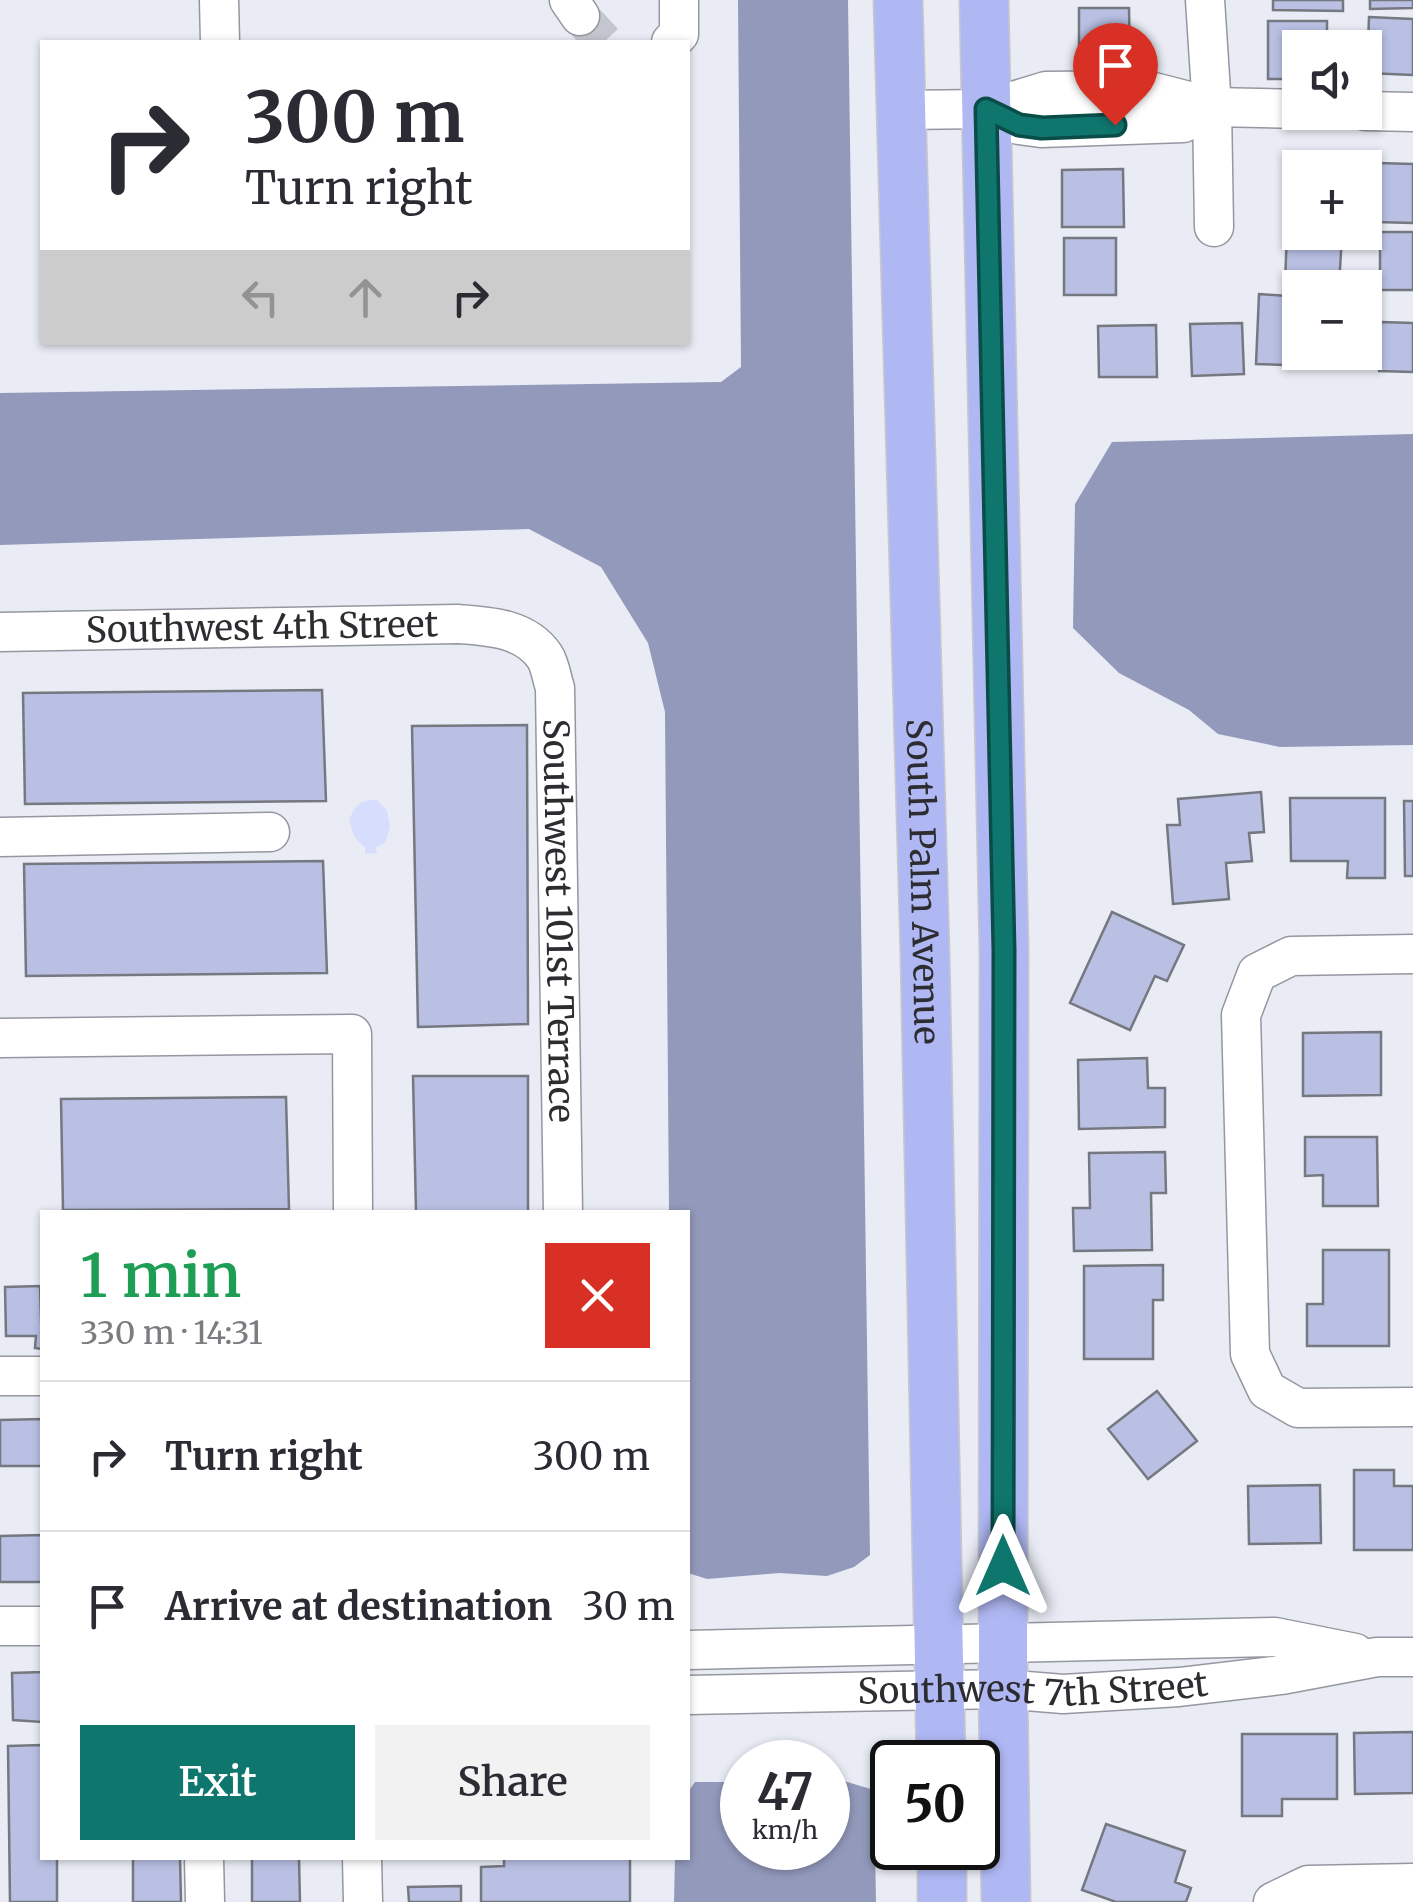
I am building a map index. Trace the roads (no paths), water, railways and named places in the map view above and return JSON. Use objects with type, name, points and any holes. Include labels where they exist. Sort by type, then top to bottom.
[{"type":"main road","name":"South Palm Avenue","points":[[898,0],[926,974],[940,1740]]},
{"type":"main road","points":[[984,0],[1004,951],[1006,1902]]},
{"type":"main road","points":[[942,1870],[942,1902]]},
{"type":"street","points":[[219,0],[220,40]]},
{"type":"street","points":[[674,40],[679,34],[679,0]]},
{"type":"street","points":[[1205,0],[1214,227]]},
{"type":"street","points":[[900,110],[986,109],[1046,91],[1106,90],[1146,90],[1212,107],[1282,109]]},
{"type":"street","points":[[1382,111],[1413,112]]},
{"type":"street","name":"Southwest 4th Street","points":[[0,632],[458,624],[496,627],[524,638]]},
{"type":"street","name":"Southwest 101st Terrace","points":[[524,638],[545,657],[555,688],[563,1210]]},
{"type":"street","points":[[0,837],[270,832]]},
{"type":"street","points":[[1413,954],[1291,956],[1257,973],[1242,1016],[1250,1354],[1267,1390],[1298,1408],[1413,1407]]},
{"type":"street","points":[[0,1038],[352,1034],[354,1210]]},
{"type":"street","points":[[0,1376],[40,1376]]},
{"type":"street","points":[[0,1626],[40,1626]]},
{"type":"street","name":"Southwest 7th Street","points":[[690,1650],[939,1667],[1003,1666],[1275,1638],[1395,1657]]},
{"type":"street","name":"Southwest 7th Street","points":[[1003,1666],[1063,1694],[1179,1687],[1395,1657]]},
{"type":"street","name":"Southwest 7th Street","points":[[690,1695],[939,1667]]},
{"type":"street","points":[[204,1860],[205,1902]]},
{"type":"street","points":[[362,1860],[363,1902]]},
{"type":"street","points":[[1274,1902],[1308,1884],[1413,1883]]},
{"type":"tunnel","points":[[580,16],[602,40]]}]
